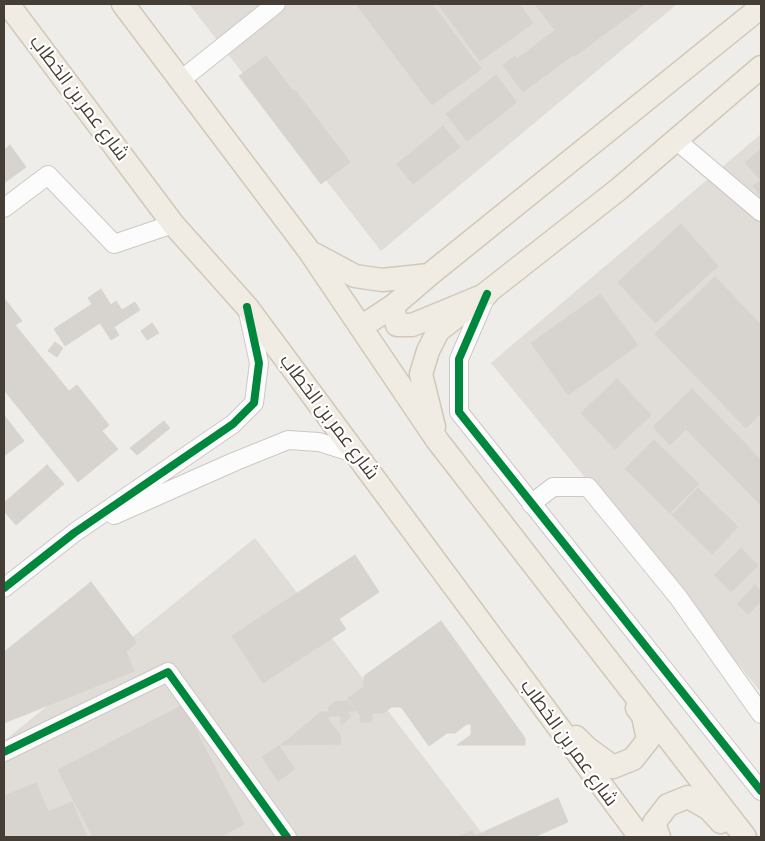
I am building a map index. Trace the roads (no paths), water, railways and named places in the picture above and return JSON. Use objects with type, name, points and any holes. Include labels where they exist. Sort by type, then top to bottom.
[{"type":"main road","name":"شارع عمر بن الخطاب","points":[[8,4],[173,224],[247,307],[518,673],[643,837]]},
{"type":"main road","points":[[22,4],[72,88]]},
{"type":"main road","points":[[121,4],[140,26],[310,252],[437,440],[745,837]]},
{"type":"main road","points":[[361,327],[393,306],[761,8]]},
{"type":"main road","points":[[437,440],[421,374],[428,352],[438,331],[619,189],[761,67]]},
{"type":"main road","points":[[310,252],[355,276],[382,280],[429,275]]},
{"type":"main road","points":[[393,306],[398,325],[412,325],[487,294]]},
{"type":"main road","points":[[518,673],[587,748],[613,767],[633,759],[648,740],[644,716],[572,615]]},
{"type":"main road","points":[[643,837],[668,805],[688,797],[709,809],[736,837]]},
{"type":"street","points":[[181,80],[276,4]]},
{"type":"street","points":[[676,140],[761,212]]},
{"type":"street","points":[[4,208],[48,175],[114,244],[173,224]]},
{"type":"street","points":[[487,294],[459,359],[459,412],[760,788]]},
{"type":"street","points":[[4,587],[74,533],[233,424],[254,403],[259,363],[247,307]]},
{"type":"street","points":[[74,533],[288,440],[319,442],[356,454]]},
{"type":"street","points":[[531,504],[554,488],[588,488],[678,597],[761,714]]},
{"type":"street","points":[[4,752],[168,672],[287,837]]}]
